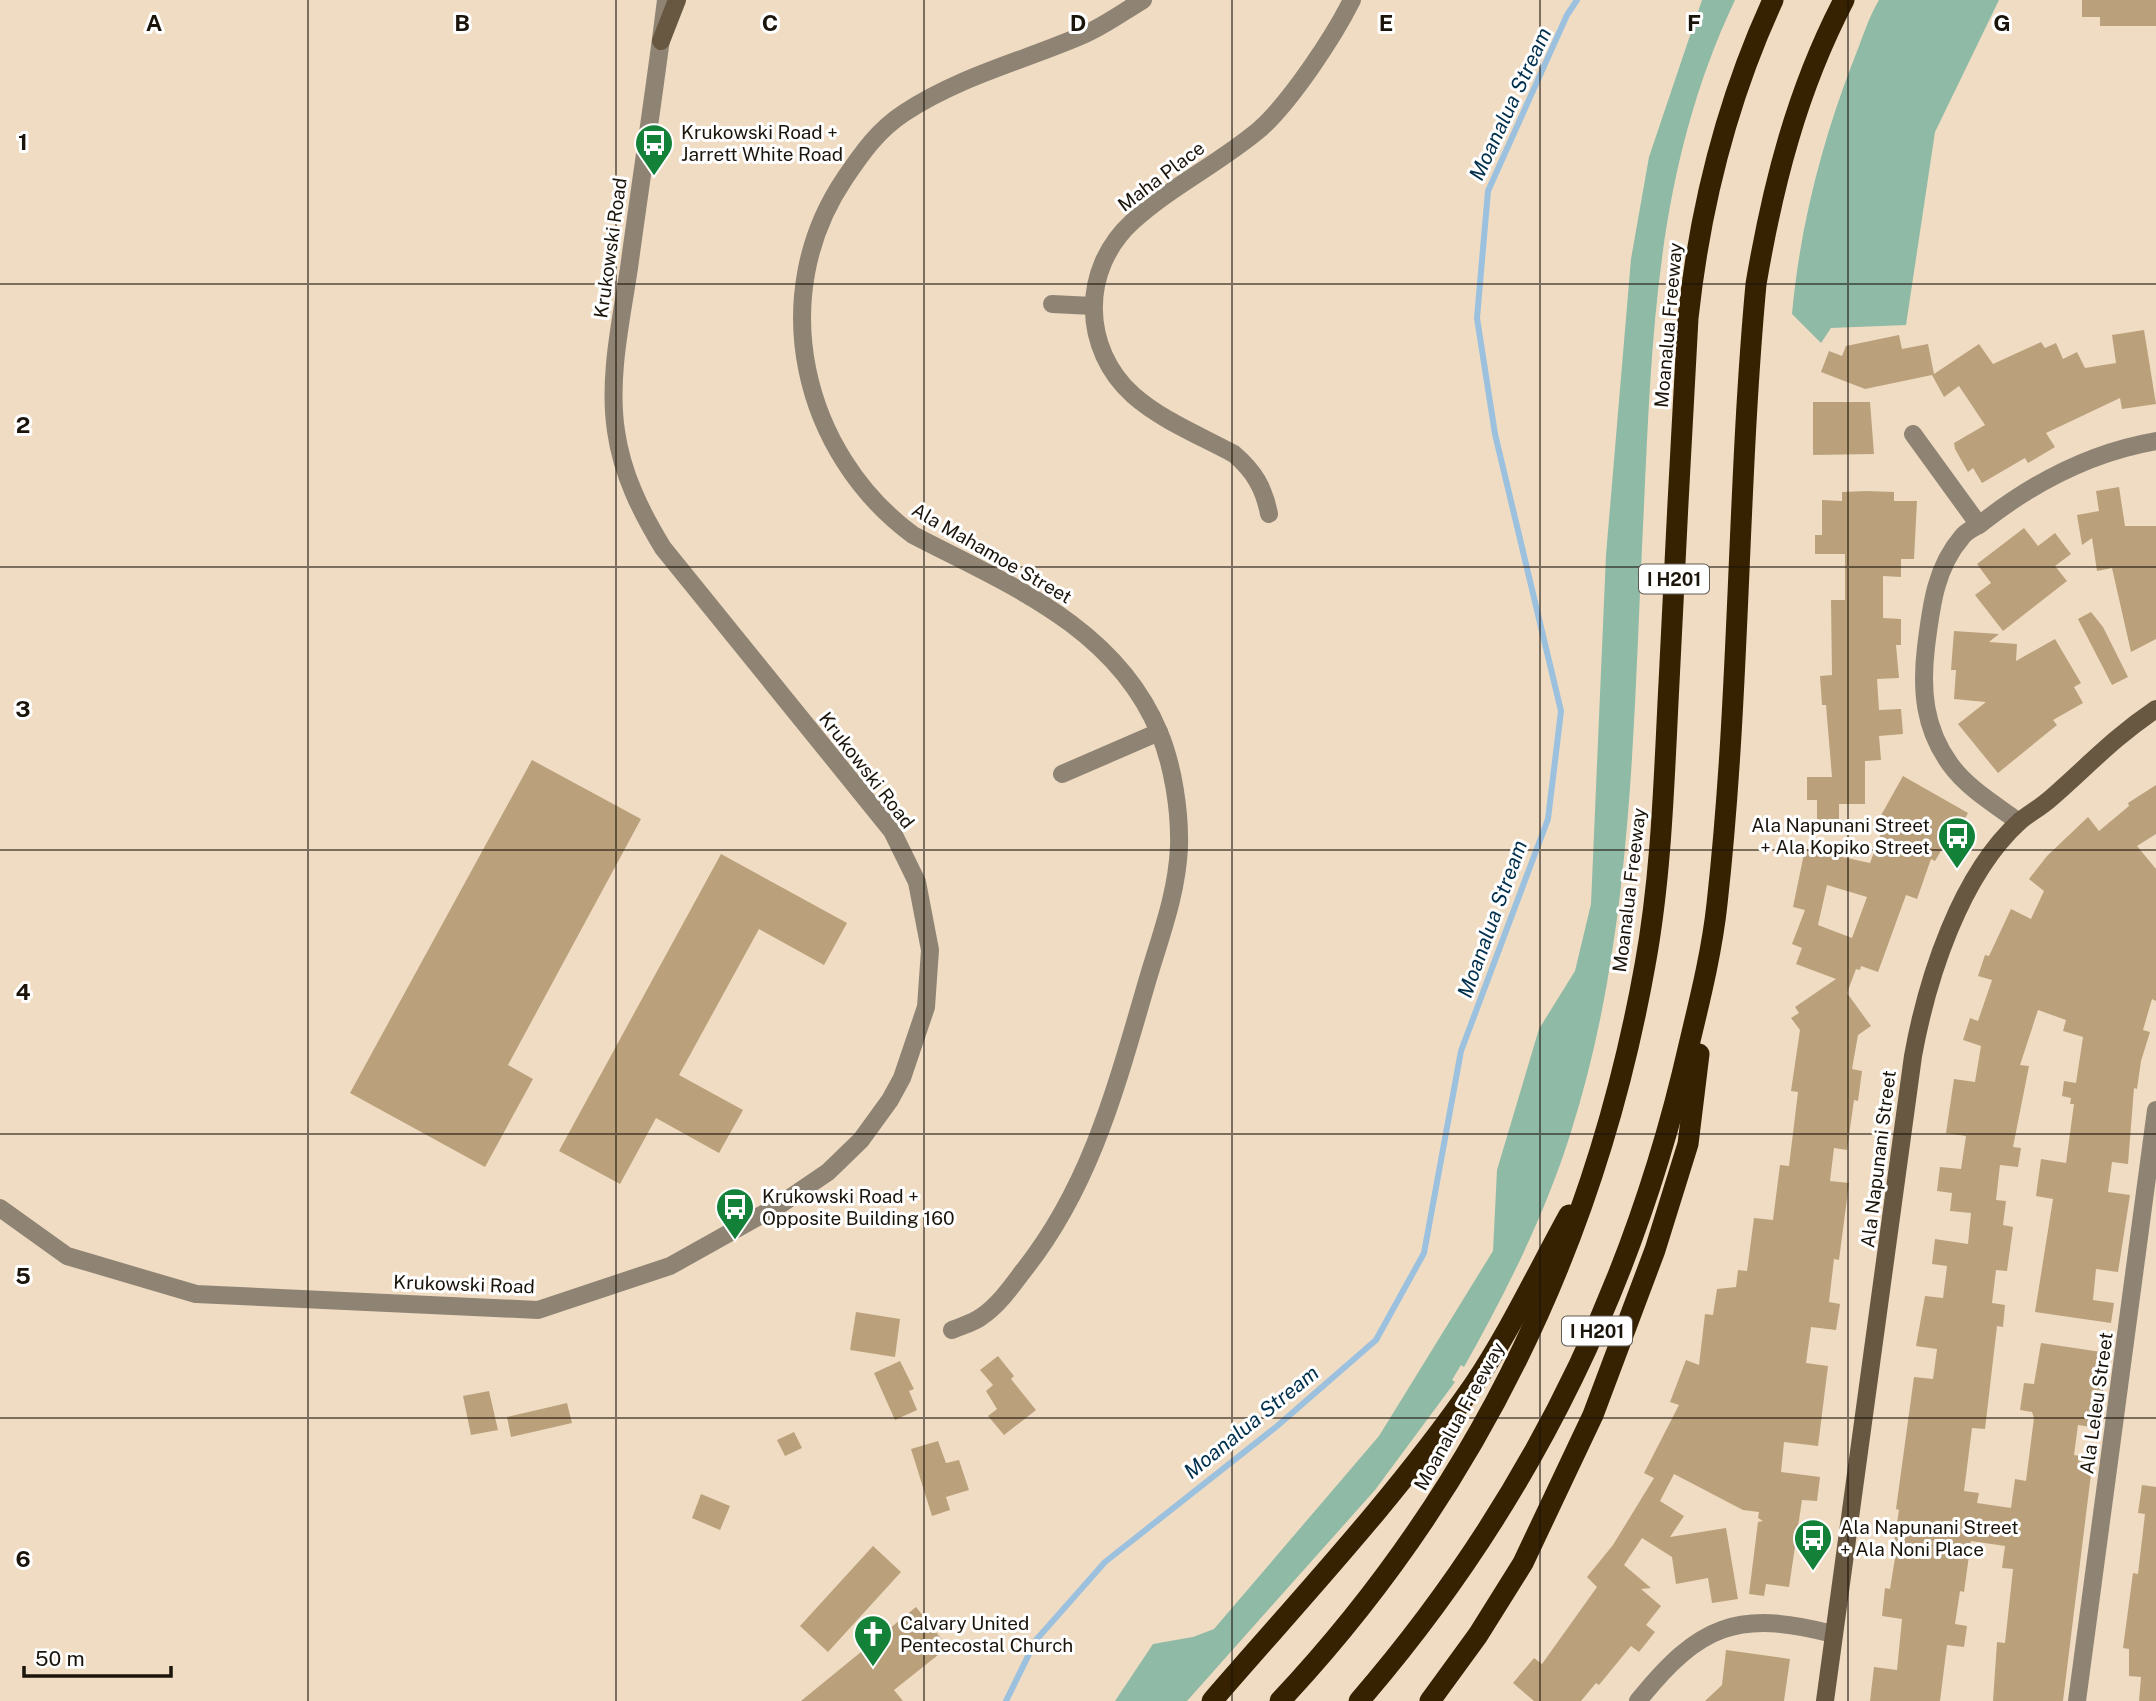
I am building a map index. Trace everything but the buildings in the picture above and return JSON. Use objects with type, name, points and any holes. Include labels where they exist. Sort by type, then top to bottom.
[{"type":"highway","name":"Moanalua Freeway","points":[[1280,1701],[1316,1663],[1382,1580],[1457,1471],[1530,1335],[1573,1236],[1598,1164],[1632,1030],[1656,890],[1688,318],[1696,246],[1720,140],[1743,70],[1773,0]]},
{"type":"highway","name":"I H201","points":[[1359,1701],[1408,1642],[1492,1525],[1529,1465],[1594,1336],[1634,1239],[1664,1146],[1697,1010],[1717,907],[1730,746],[1756,284],[1769,212],[1786,142],[1808,79],[1844,0]]},
{"type":"highway","points":[[1430,1701],[1478,1635],[1522,1563],[1588,1427],[1622,1344],[1688,1144],[1717,907]]},
{"type":"highway","points":[[1212,1701],[1370,1518],[1447,1422],[1475,1382],[1598,1164]]},
{"type":"street","name":"Krukowski Road","points":[[0,1208],[67,1256],[195,1294],[538,1310],[600,1292],[670,1266],[781,1204],[843,1158],[862,1140],[890,1101],[919,1033],[929,982],[930,950],[917,882],[892,831],[663,548],[643,516],[620,449],[613,396],[666,0]]},
{"type":"street","points":[[661,41],[677,0]]},
{"type":"street","name":"Ala Mahamoe Street","points":[[952,1330],[981,1317],[1005,1294],[1037,1254],[1072,1199],[1101,1133],[1174,890],[1178,821],[1159,732],[1118,667],[1070,621],[1035,597],[913,535],[872,500],[841,459],[817,410],[806,373],[802,336],[808,258],[838,188],[881,130],[904,113],[967,78],[1085,34],[1143,0]]},
{"type":"street","name":"Maha Place","points":[[1269,514],[1262,487],[1234,454],[1150,408],[1123,386],[1104,357],[1094,323],[1093,306],[1098,274],[1122,232],[1247,139],[1273,115],[1296,87],[1352,0]]},
{"type":"street","points":[[1052,304],[1093,306]]},
{"type":"street","points":[[1913,434],[1979,525]]},
{"type":"street","points":[[2019,822],[1971,786],[1951,765],[1931,731],[1924,701],[1924,666],[1936,587],[1962,535],[2037,485],[2065,470],[2117,450],[2156,441]]},
{"type":"street","name":"Ala Napunani Street","points":[[1825,1701],[1919,1022],[1951,926],[1982,871],[2019,822],[2050,800],[2101,749],[2156,709]]},
{"type":"street","points":[[1062,774],[1159,732]]},
{"type":"street","name":"Ala Leleu Street","points":[[2077,1701],[2156,1110]]},
{"type":"street","points":[[1638,1701],[1672,1660],[1692,1644],[1716,1632],[1767,1622],[1833,1634]]},
{"type":"green space","points":[[1702,0],[1735,0],[1708,64],[1688,128],[1662,258],[1650,390],[1632,756],[1618,910],[1607,986],[1591,1061],[1560,1165],[1523,1254],[1464,1367],[1461,1365],[1452,1380],[1455,1382],[1375,1490],[1187,1701],[1115,1701],[1153,1644],[1193,1637],[1214,1629],[1379,1436],[1493,1251],[1497,1170],[1539,1029],[1575,971],[1591,904],[1606,555],[1631,259],[1649,157]]},
{"type":"green space","points":[[1879,0],[1999,0],[1935,132],[1906,325],[1831,328],[1821,343],[1792,314],[1801,249],[1814,184],[1832,121],[1865,29]]},
{"type":"waterway","name":"Moanalua Stream","points":[[1006,1701],[1036,1640],[1105,1562],[1276,1427],[1376,1340],[1424,1253],[1461,1051],[1548,819],[1561,711],[1495,434],[1477,318],[1488,191],[1567,15],[1577,0]]},
{"type":"place","name":"Krukowski Road + Jarrett White Road","points":[[654,177]]},
{"type":"place","name":"Ala Napunani Street + Ala Kopiko Street","points":[[1957,870]]},
{"type":"place","name":"Krukowski Road + Opposite Building 160","points":[[735,1241]]},
{"type":"place","name":"Ala Napunani Street + Ala Noni Place","points":[[1813,1572]]},
{"type":"place","name":"Calvary United Pentecostal Church","points":[[873,1668]]}]
